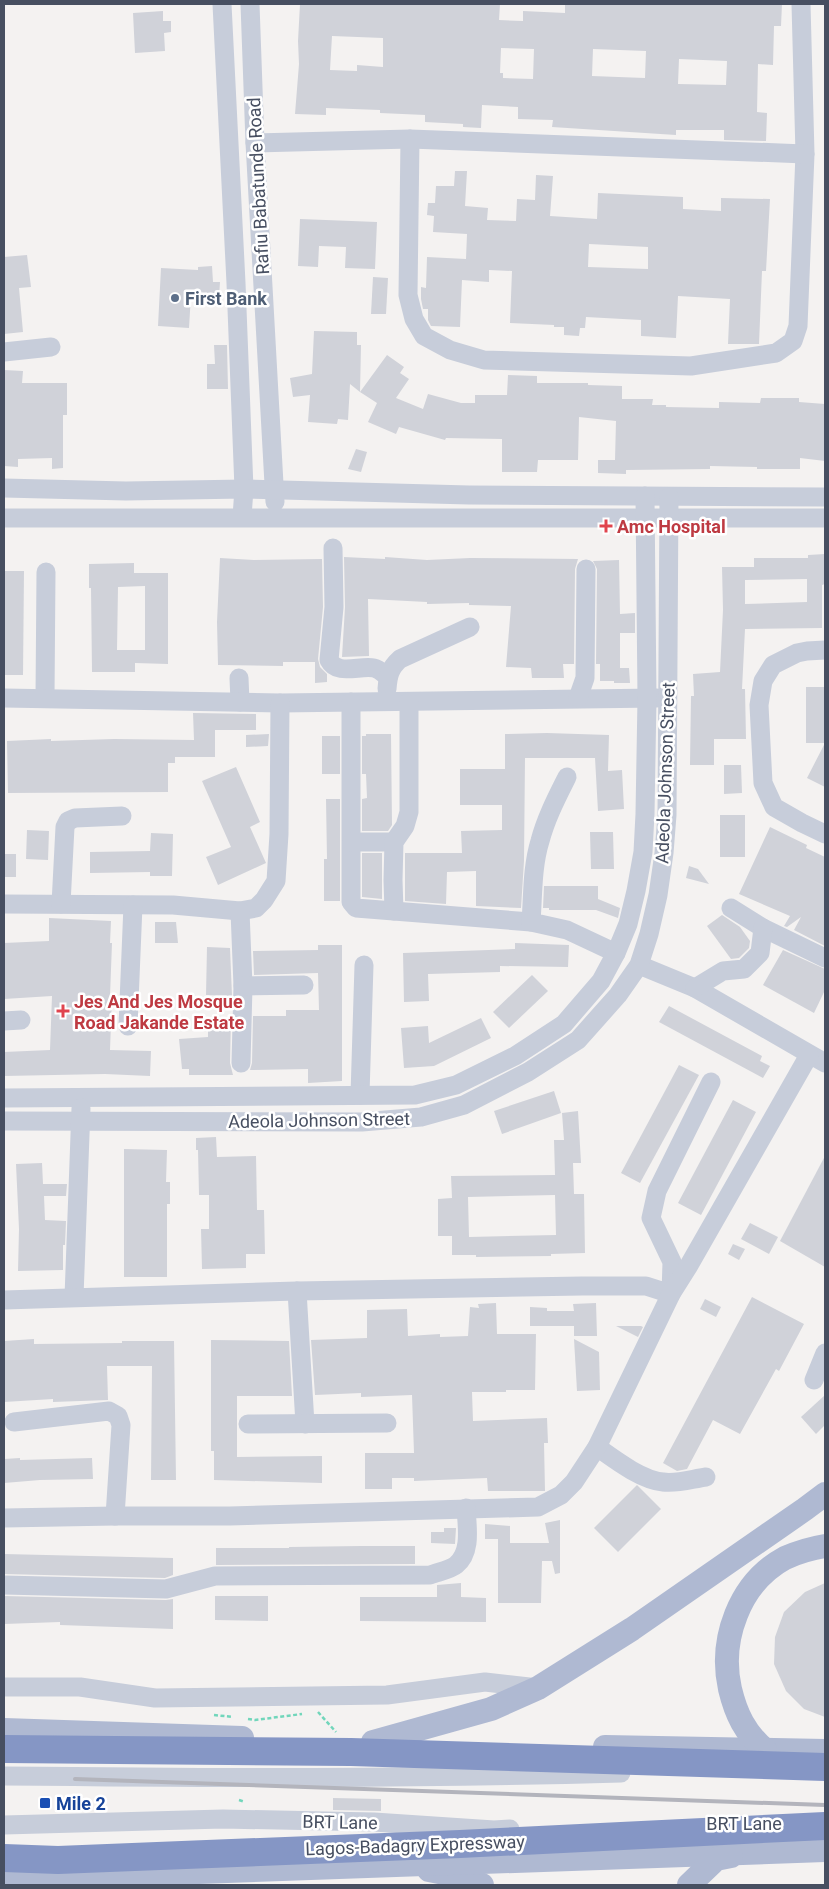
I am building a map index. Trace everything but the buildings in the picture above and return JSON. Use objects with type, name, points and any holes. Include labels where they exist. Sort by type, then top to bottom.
[{"type":"highway","points":[[4,1749],[351,1752],[820,1762]]},
{"type":"highway","name":"Lagos-Badagry Expressway","points":[[4,1858],[68,1860],[460,1844],[825,1825]]},
{"type":"main road","points":[[373,1742],[475,1714],[538,1688],[632,1629],[825,1494]]},
{"type":"main road","points":[[765,1750],[747,1732],[733,1703],[726,1672],[728,1640],[738,1609],[760,1578],[786,1558],[825,1546]]},
{"type":"main road","points":[[4,1730],[373,1742],[765,1750],[820,1762]]},
{"type":"main road","name":"Lagos-Badagry Expressway","points":[[4,1876],[142,1874],[825,1850]]},
{"type":"main road","points":[[689,1885],[716,1859],[746,1852]]},
{"type":"main road","points":[[390,1864],[444,1873],[482,1885]]},
{"type":"street","name":"Rafiu Babatunde Road","points":[[222,4],[236,283],[244,489],[242,517]]},
{"type":"street","name":"Rafiu Babatunde Road","points":[[250,4],[255,143],[275,491],[274,518]]},
{"type":"street","points":[[410,139],[408,294],[414,319],[424,336],[450,350],[484,360],[616,365],[701,365],[776,353],[793,341],[798,326],[805,154],[801,4]]},
{"type":"street","points":[[255,143],[410,139],[805,154]]},
{"type":"street","points":[[4,352],[51,347]]},
{"type":"street","points":[[4,488],[126,491],[244,489],[470,495],[825,497]]},
{"type":"street","name":"Adeola Johnson Street","points":[[4,1098],[415,1095],[456,1085],[515,1056],[564,1024],[601,981],[616,953],[628,924],[643,852],[647,698],[645,496]]},
{"type":"street","name":"Adeola Johnson Street","points":[[4,1121],[362,1122],[421,1117],[464,1105],[528,1072],[578,1040],[618,994],[640,965],[658,895],[667,815],[668,497]]},
{"type":"street","points":[[4,518],[825,518]]},
{"type":"street","points":[[333,548],[334,607],[329,660],[332,665],[338,668],[376,668],[388,677]]},
{"type":"street","points":[[578,698],[585,678],[586,569]]},
{"type":"street","points":[[45,697],[46,572]]},
{"type":"street","points":[[387,702],[388,677],[392,666],[400,659],[470,626]]},
{"type":"street","points":[[825,650],[797,653],[773,665],[763,680],[759,705],[763,783],[774,807],[825,834]]},
{"type":"street","points":[[240,678],[240,702]]},
{"type":"street","points":[[4,698],[45,697],[280,703],[668,698]]},
{"type":"street","points":[[351,702],[351,902],[356,908],[531,922],[567,930],[616,953]]},
{"type":"street","points":[[394,911],[394,842],[405,826],[409,812],[409,702]]},
{"type":"street","points":[[4,904],[173,905],[240,911],[256,908],[276,882],[279,834],[280,703]]},
{"type":"street","points":[[531,922],[534,869],[540,841],[567,776]]},
{"type":"street","points":[[61,904],[65,827],[68,821],[76,818],[122,816]]},
{"type":"street","points":[[352,842],[394,842]]},
{"type":"street","points":[[128,1026],[133,905]]},
{"type":"street","points":[[731,908],[763,928],[825,958]]},
{"type":"street","points":[[240,911],[243,986],[241,1063]]},
{"type":"street","points":[[695,988],[723,970],[744,969],[760,954],[763,928]]},
{"type":"street","points":[[360,1095],[364,964]]},
{"type":"street","points":[[4,1518],[230,1516],[538,1506],[561,1495],[574,1482],[597,1447],[671,1294],[817,1059],[695,988],[640,965]]},
{"type":"street","points":[[243,986],[304,985]]},
{"type":"street","points":[[671,1294],[672,1262],[651,1218],[657,1191],[711,1082]]},
{"type":"street","points":[[74,1297],[81,1098]]},
{"type":"street","points":[[4,1300],[222,1295],[297,1291],[646,1286],[671,1294]]},
{"type":"street","points":[[297,1291],[305,1424]]},
{"type":"street","points":[[814,1380],[825,1353]]},
{"type":"street","points":[[14,1422],[109,1410],[118,1416],[121,1425],[115,1516]]},
{"type":"street","points":[[248,1424],[387,1423]]},
{"type":"street","points":[[597,1447],[620,1464],[662,1482],[706,1477]]},
{"type":"street","points":[[4,1585],[166,1589],[215,1576],[430,1575],[455,1566],[465,1554],[467,1532],[466,1508]]},
{"type":"street","points":[[4,1687],[80,1687],[155,1698],[387,1695],[485,1682],[538,1688]]},
{"type":"street","points":[[4,1776],[480,1777],[820,1762]]},
{"type":"street","name":"BRT Lane","points":[[4,1825],[223,1819],[374,1822],[494,1830],[618,1824],[825,1825]]},
{"type":"path","points":[[246,1719],[255,1720],[318,1712],[345,1741]]},
{"type":"path","points":[[208,1714],[236,1718]]},
{"type":"railway","points":[[75,1779],[825,1805]]},
{"type":"place","name":"First Bank","points":[[175,298]]},
{"type":"place","name":"Amc Hospital","points":[[606,526]]},
{"type":"place","name":"Jes And Jes Mosque Road Jakande Estate","points":[[63,1011]]},
{"type":"place","name":"Mile 2","points":[[45,1803]]}]
